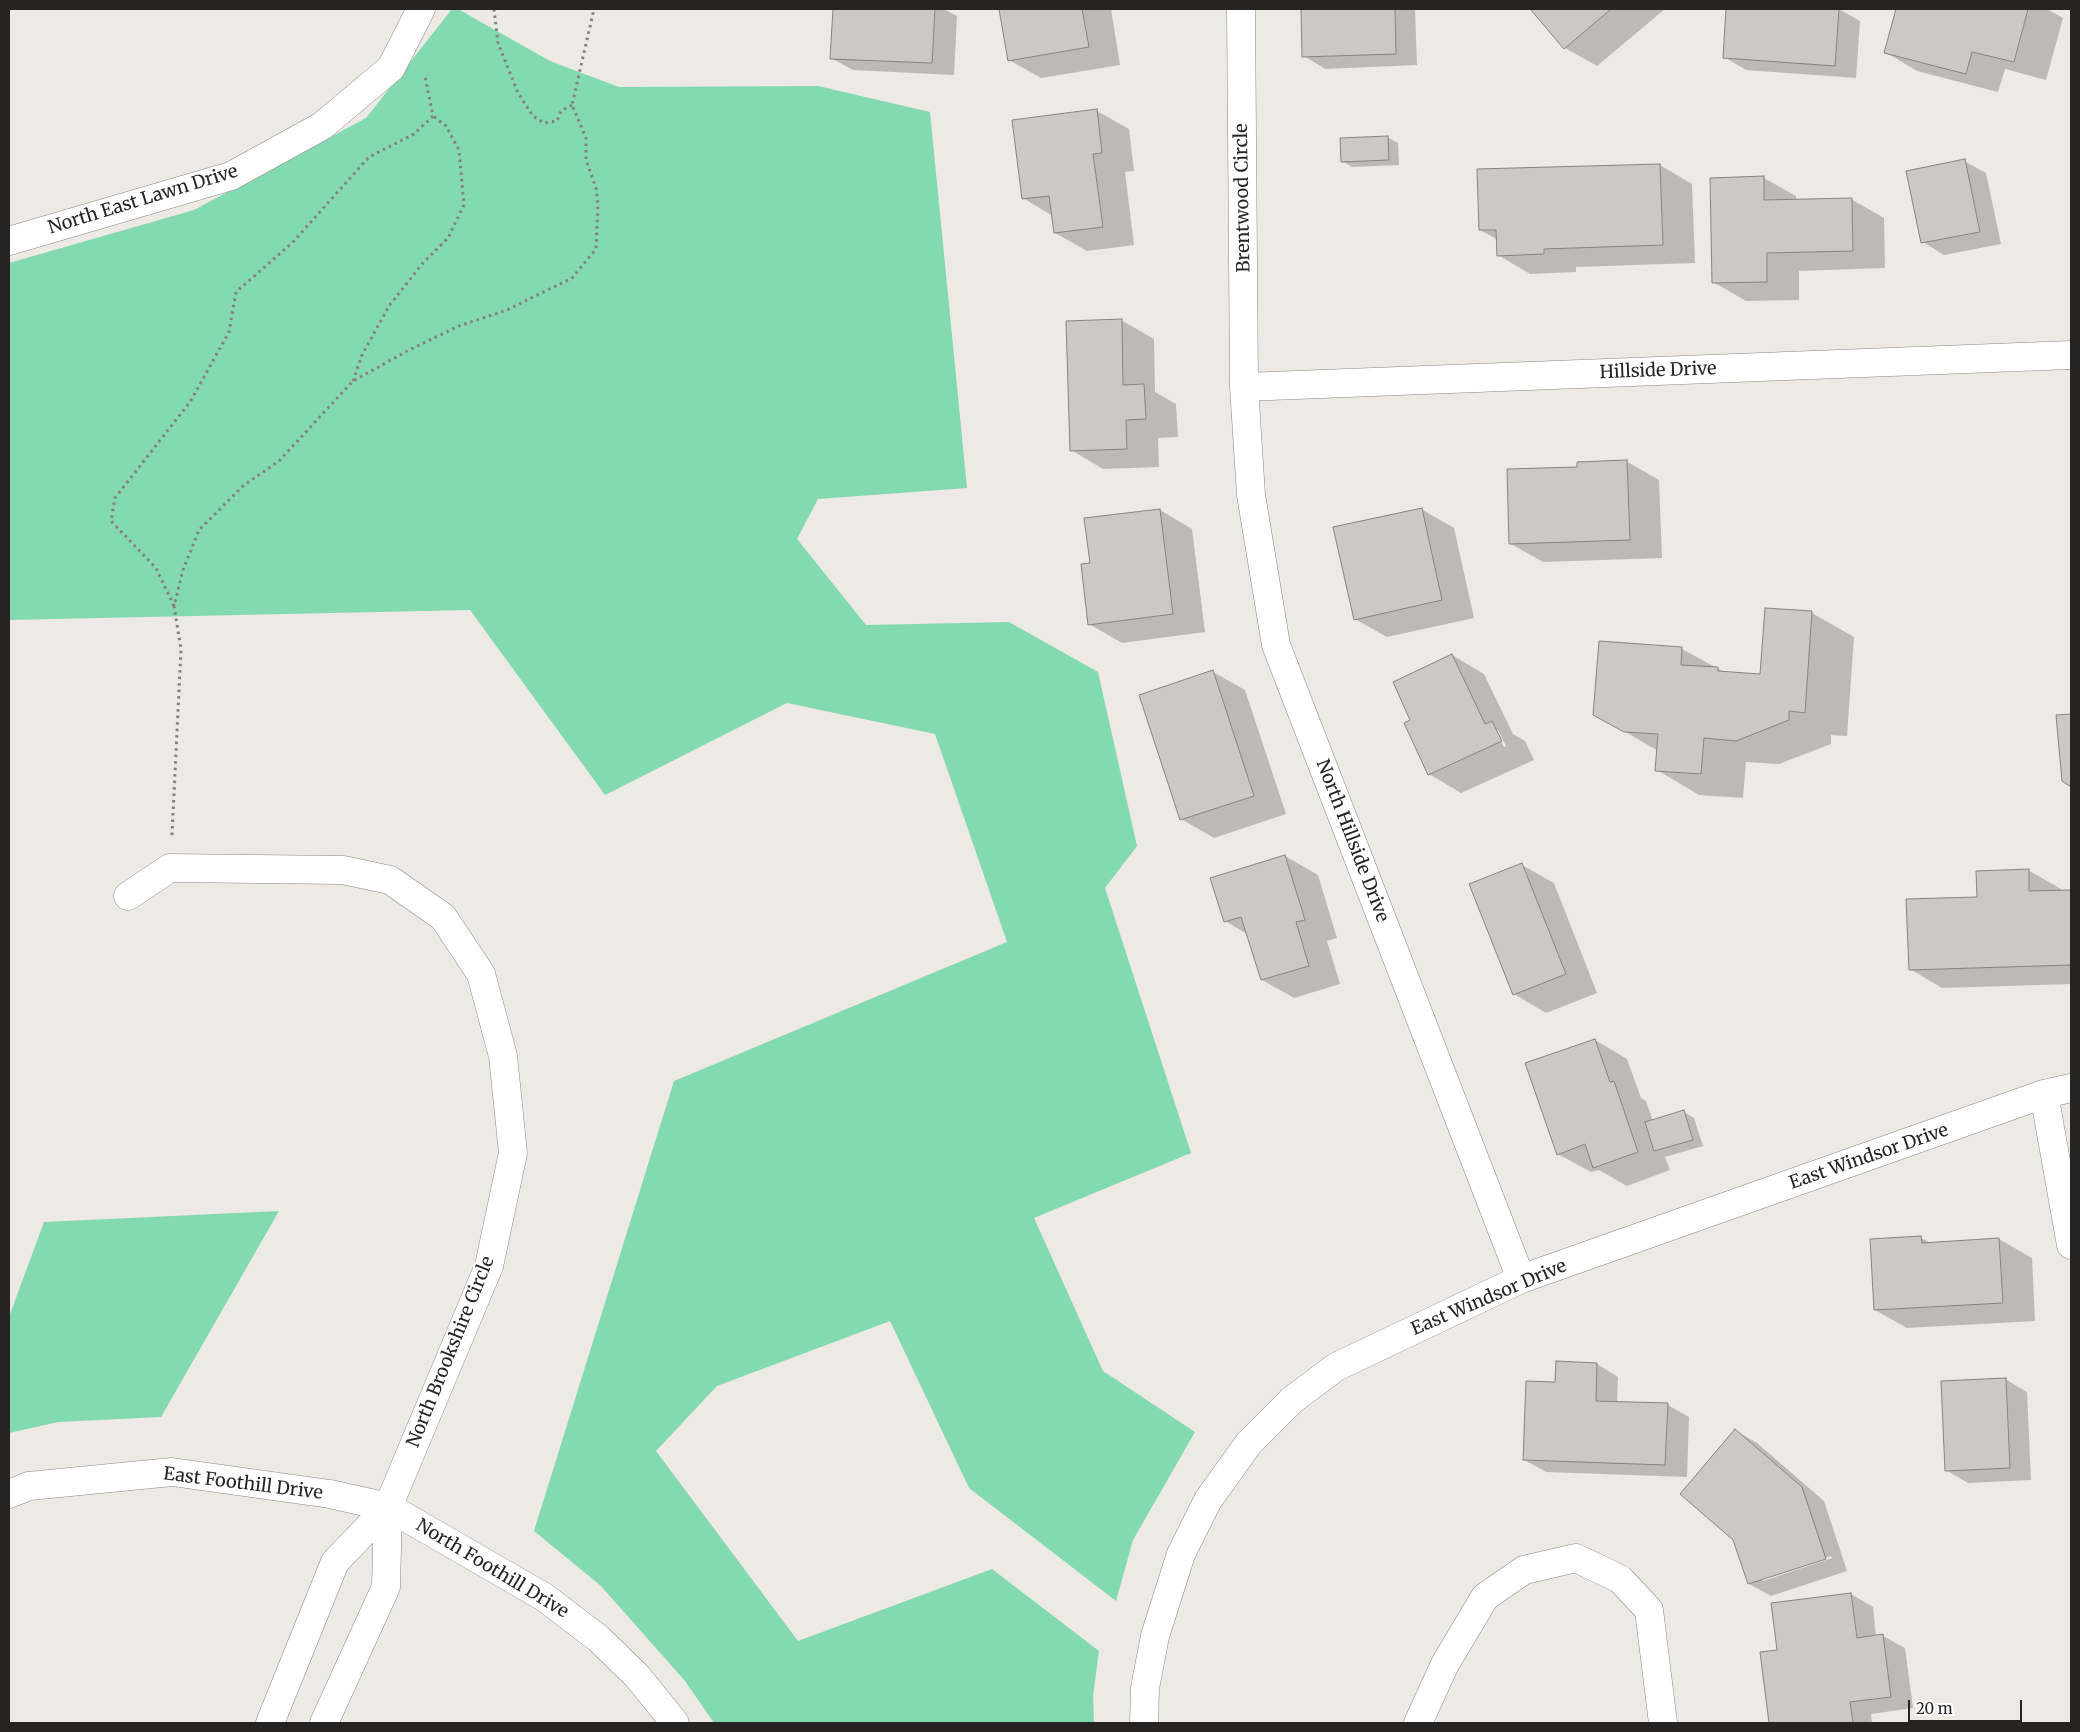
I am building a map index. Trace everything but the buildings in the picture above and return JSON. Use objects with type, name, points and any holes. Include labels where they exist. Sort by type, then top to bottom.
[{"type":"street","name":"Brentwood Circle","points":[[1241,9],[1244,387]]},
{"type":"street","name":"North East Lawn Drive","points":[[9,240],[231,176],[322,126],[391,68],[418,16]]},
{"type":"street","name":"Hillside Drive","points":[[1244,387],[2071,355]]},
{"type":"street","name":"North Hillside Drive","points":[[1244,387],[1252,495],[1276,645],[1522,1279]]},
{"type":"street","points":[[128,896],[170,868]]},
{"type":"street","name":"North Brookshire Circle","points":[[170,868],[342,870],[390,880],[443,917],[481,974],[504,1056],[513,1153],[489,1266],[388,1507]]},
{"type":"street","name":"East Windsor Drive","points":[[1144,1723],[1145,1688],[1156,1636],[1181,1554],[1208,1500],[1249,1443],[1292,1400],[1336,1367],[1522,1279],[2044,1094],[2071,1088]]},
{"type":"street","points":[[2044,1094],[2071,1245]]},
{"type":"street","name":"East Foothill Drive","points":[[9,1494],[29,1486],[172,1472],[330,1494],[388,1507]]},
{"type":"street","points":[[270,1723],[335,1562],[388,1507]]},
{"type":"street","points":[[324,1723],[386,1587],[388,1507]]},
{"type":"street","name":"North Foothill Drive","points":[[388,1507],[544,1596],[600,1639],[637,1676],[675,1723]]},
{"type":"street","points":[[1418,1723],[1445,1664],[1485,1596],[1524,1570],[1576,1558],[1620,1579],[1648,1610],[1663,1723]]},
{"type":"path","points":[[494,9],[498,44],[518,93],[533,116],[544,123],[557,121],[561,111],[572,105]]},
{"type":"path","points":[[174,606],[183,570],[199,530],[243,486],[278,461],[353,381],[411,349],[451,330],[507,310],[572,278],[596,249],[598,206],[596,188],[586,160],[586,138],[572,105],[594,9]]},
{"type":"path","points":[[353,381],[362,355],[389,306],[422,264],[448,238],[464,205],[459,150],[446,126],[433,116],[418,16]]},
{"type":"path","points":[[170,868],[181,649],[174,606],[156,568],[111,521],[115,498],[190,402],[229,332],[236,292],[293,242],[369,157],[414,134],[433,116]]},
{"type":"green space","points":[[452,9],[458,9],[550,61],[619,87],[818,86],[930,112],[967,488],[818,499],[797,539],[866,625],[1009,622],[1098,672],[1137,846],[1105,888],[1191,1153],[1034,1218],[1103,1371],[1195,1432],[1133,1540],[1116,1601],[969,1488],[890,1321],[717,1386],[656,1451],[798,1641],[992,1569],[1099,1651],[1093,1696],[1094,1723],[714,1723],[685,1681],[601,1586],[534,1531],[674,1081],[1007,942],[935,734],[787,703],[605,795],[470,610],[9,620],[9,263],[194,210],[366,118]]},
{"type":"green space","points":[[279,1211],[161,1417],[58,1422],[9,1433],[9,1317],[44,1222]]}]
